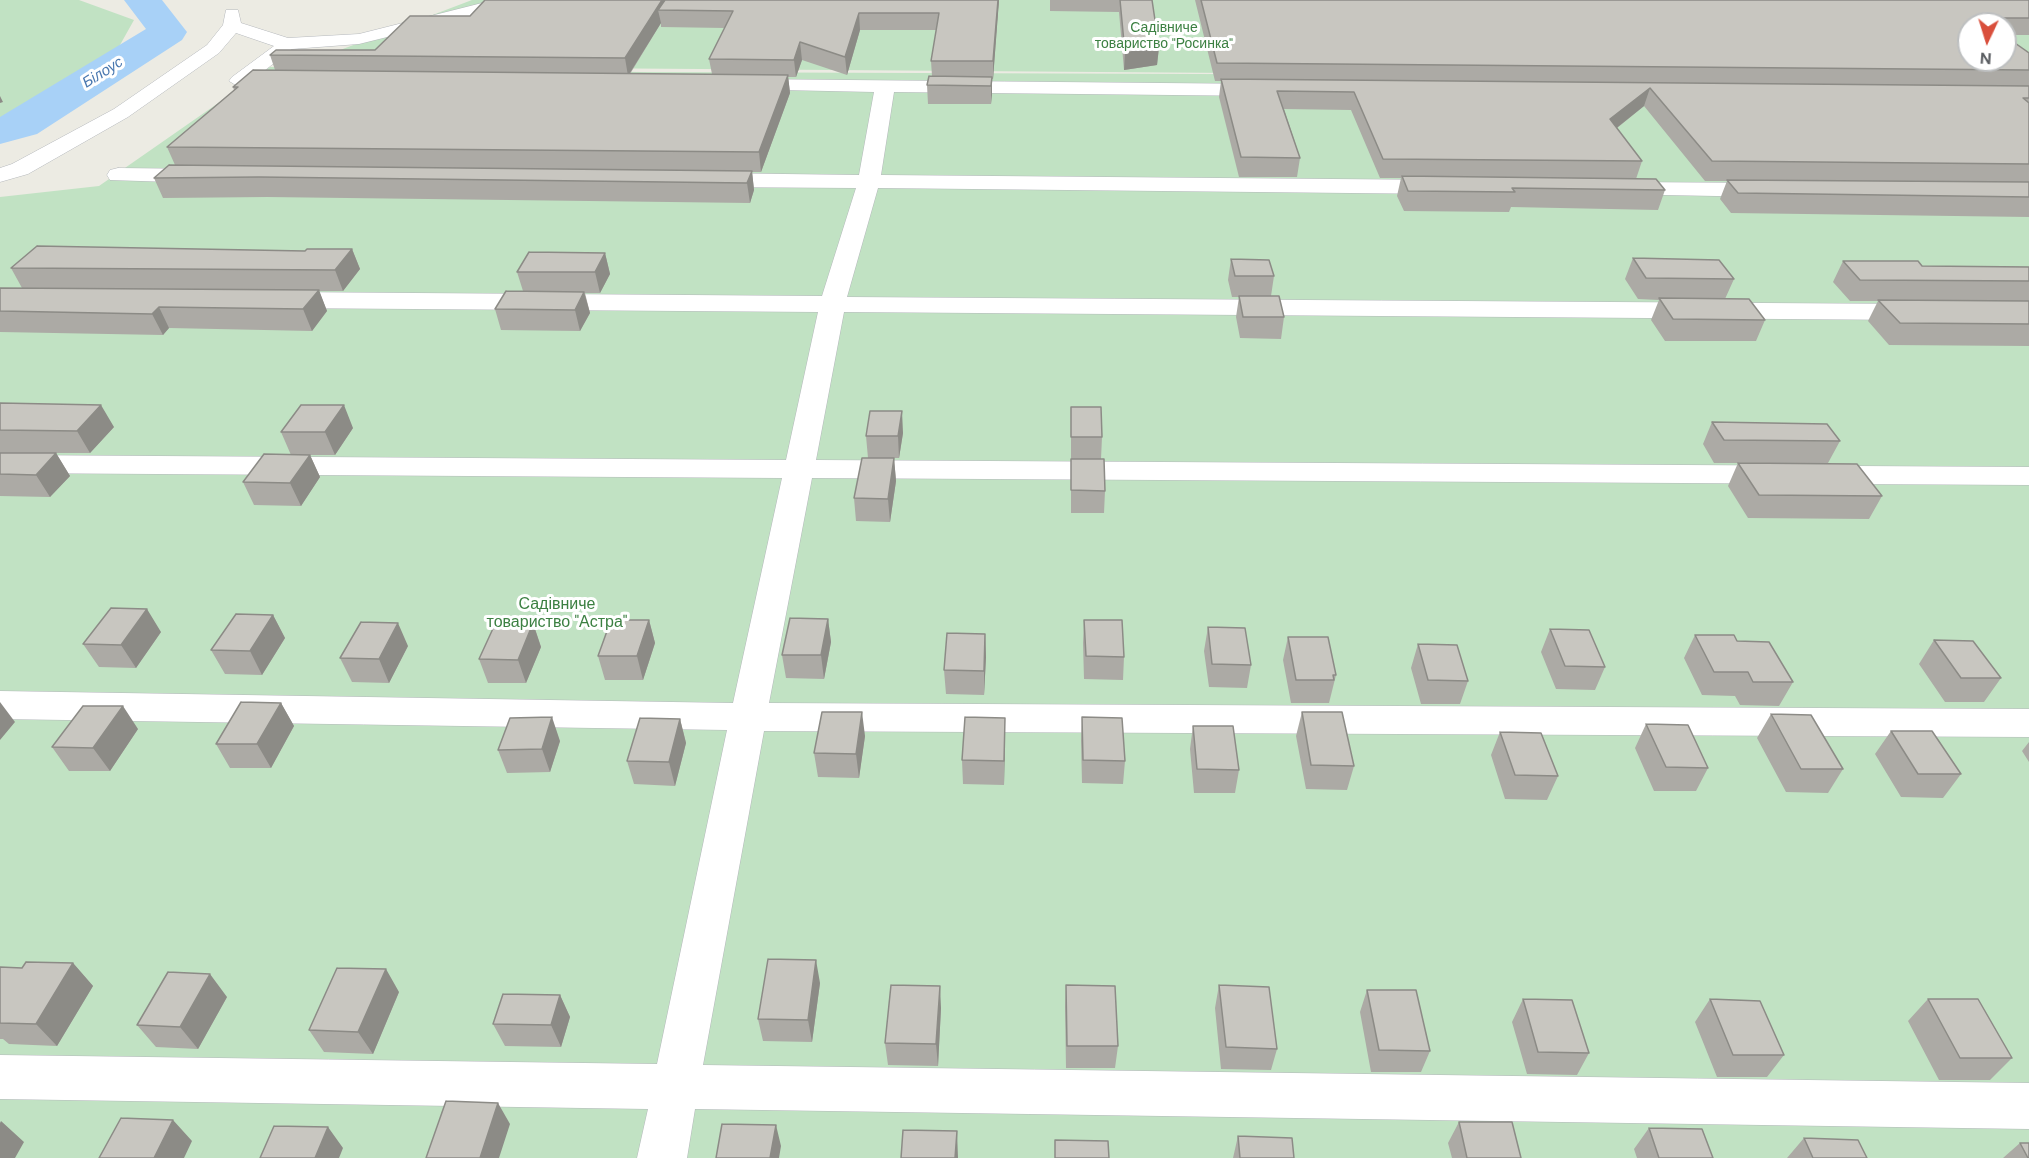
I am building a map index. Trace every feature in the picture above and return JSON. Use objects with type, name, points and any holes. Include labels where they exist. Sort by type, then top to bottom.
[{"type":"street","points":[[0,175],[20,169],[121,113],[213,49],[232,20],[287,44],[359,39],[514,0]]},
{"type":"street","points":[[275,81],[240,81],[287,44]]},
{"type":"street","points":[[730,85],[1278,90]]},
{"type":"street","points":[[662,1158],[748,717],[833,303],[869,182],[885,87]]},
{"type":"street","points":[[118,175],[226,176]]},
{"type":"street","points":[[690,180],[1467,188]]},
{"type":"street","points":[[1599,189],[1790,190]]},
{"type":"street","points":[[259,300],[1945,312]]},
{"type":"street","points":[[0,464],[2029,476]]},
{"type":"street","points":[[0,705],[748,717],[2029,723]]},
{"type":"street","points":[[0,1077],[677,1089],[2029,1106]]},
{"type":"green space","points":[[0,0],[79,0],[134,20],[102,77],[12,125],[0,128]]},
{"type":"green space","name":"Садівниче товариство \"Росинка\"","points":[[472,0],[2029,0],[2029,73],[1235,73],[298,66]]},
{"type":"green space","name":"Садівниче товариство \"Астра\"","points":[[270,67],[641,72],[2029,77],[2029,1158],[0,1158],[0,197],[99,186]]},
{"type":"building","points":[[485,0],[662,0],[625,58],[270,55],[276,50],[375,50],[410,16],[470,16]]},
{"type":"building","points":[[665,0],[998,0],[993,61],[931,61],[939,13],[859,13],[845,57],[800,42],[794,60],[709,59],[733,11],[658,10]]},
{"type":"building","points":[[1120,0],[1152,0],[1159,47],[1125,53]]},
{"type":"building","points":[[1201,0],[2029,0],[2029,18],[2017,18],[2017,12],[1957,12],[1957,69],[1217,63]]},
{"type":"building","points":[[2017,44],[2029,53],[2029,70],[2017,70]]},
{"type":"building","points":[[253,70],[788,75],[759,152],[167,147],[238,87],[233,87]]},
{"type":"building","points":[[929,76],[992,77],[991,86],[927,85]]},
{"type":"building","points":[[1221,79],[2029,86],[2029,98],[2023,98],[2029,103],[2029,164],[1712,161],[1650,88],[1610,119],[1642,161],[1383,159],[1354,92],[1277,91],[1300,158],[1241,157]]},
{"type":"building","points":[[169,165],[752,171],[747,183],[259,177],[154,178]]},
{"type":"building","points":[[1402,176],[1656,179],[1665,190],[1512,188],[1515,192],[1408,191]]},
{"type":"building","points":[[1727,180],[2029,182],[2029,197],[1738,193]]},
{"type":"building","points":[[37,246],[305,251],[307,249],[352,249],[335,270],[11,268]]},
{"type":"building","points":[[529,252],[605,253],[595,272],[517,272]]},
{"type":"building","points":[[1633,258],[1719,260],[1734,279],[1646,278]]},
{"type":"building","points":[[1231,259],[1269,260],[1274,276],[1235,276]]},
{"type":"building","points":[[1843,261],[1918,261],[1922,266],[2029,267],[2029,281],[1860,280]]},
{"type":"building","points":[[0,288],[319,290],[303,309],[159,307],[152,314],[0,311]]},
{"type":"building","points":[[506,291],[584,292],[575,310],[495,309]]},
{"type":"building","points":[[1239,296],[1279,296],[1284,317],[1243,317]]},
{"type":"building","points":[[1659,298],[1749,299],[1765,320],[1673,319]]},
{"type":"building","points":[[1878,300],[2029,301],[2029,324],[1900,323]]},
{"type":"building","points":[[0,403],[101,405],[77,431],[0,430]]},
{"type":"building","points":[[301,405],[344,405],[325,432],[281,432]]},
{"type":"building","points":[[1071,407],[1101,407],[1102,437],[1071,437]]},
{"type":"building","points":[[870,411],[902,411],[898,436],[866,436]]},
{"type":"building","points":[[1712,422],[1827,424],[1840,441],[1724,440]]},
{"type":"building","points":[[0,453],[56,453],[36,475],[0,474]]},
{"type":"building","points":[[264,454],[310,455],[290,483],[243,482]]},
{"type":"building","points":[[862,458],[894,458],[888,499],[854,498]]},
{"type":"building","points":[[1071,459],[1104,459],[1105,491],[1071,490]]},
{"type":"building","points":[[1738,463],[1857,464],[1882,496],[1759,495]]},
{"type":"building","points":[[111,608],[147,609],[121,645],[83,644]]},
{"type":"building","points":[[236,614],[273,615],[250,651],[211,650]]},
{"type":"building","points":[[790,618],[828,619],[821,655],[782,655]]},
{"type":"building","points":[[611,620],[649,620],[637,656],[598,656]]},
{"type":"building","points":[[1084,620],[1122,620],[1124,657],[1086,656]]},
{"type":"building","points":[[361,622],[398,623],[379,659],[340,658]]},
{"type":"building","points":[[496,622],[533,623],[518,660],[479,659]]},
{"type":"building","points":[[1208,627],[1245,628],[1251,665],[1212,664]]},
{"type":"building","points":[[1550,629],[1589,630],[1605,667],[1565,666]]},
{"type":"building","points":[[947,633],[985,634],[984,671],[944,670]]},
{"type":"building","points":[[1695,635],[1734,635],[1737,641],[1769,642],[1793,682],[1753,682],[1748,672],[1714,672]]},
{"type":"building","points":[[1288,637],[1328,637],[1336,675],[1333,675],[1334,680],[1296,680]]},
{"type":"building","points":[[1934,640],[1973,641],[2001,678],[1961,678]]},
{"type":"building","points":[[1418,644],[1457,645],[1468,681],[1428,680]]},
{"type":"building","points":[[241,702],[281,703],[257,744],[216,744]]},
{"type":"building","points":[[83,706],[123,706],[93,748],[52,747]]},
{"type":"building","points":[[822,712],[862,712],[856,754],[814,753]]},
{"type":"building","points":[[1302,712],[1342,712],[1354,766],[1311,765]]},
{"type":"building","points":[[1771,714],[1811,715],[1843,769],[1801,769]]},
{"type":"building","points":[[552,717],[542,749],[498,750],[510,718]]},
{"type":"building","points":[[965,717],[1005,718],[1004,761],[962,760]]},
{"type":"building","points":[[1082,717],[1122,718],[1125,761],[1083,760]]},
{"type":"building","points":[[640,718],[680,719],[669,762],[627,761]]},
{"type":"building","points":[[1646,724],[1688,725],[1708,768],[1666,767]]},
{"type":"building","points":[[1193,726],[1233,726],[1239,770],[1197,769]]},
{"type":"building","points":[[1891,731],[1932,731],[1961,774],[1918,774]]},
{"type":"building","points":[[1500,732],[1541,733],[1558,776],[1515,775]]},
{"type":"building","points":[[768,959],[816,960],[808,1020],[758,1019]]},
{"type":"building","points":[[26,962],[73,963],[36,1024],[0,1023],[0,967],[22,968]]},
{"type":"building","points":[[337,968],[386,969],[358,1032],[309,1030]]},
{"type":"building","points":[[168,972],[210,974],[180,1027],[137,1025]]},
{"type":"building","points":[[891,985],[940,986],[936,1044],[885,1043]]},
{"type":"building","points":[[1066,985],[1115,986],[1118,1046],[1067,1046]]},
{"type":"building","points":[[1219,985],[1269,987],[1277,1049],[1226,1047]]},
{"type":"building","points":[[1367,990],[1416,990],[1430,1051],[1379,1050]]},
{"type":"building","points":[[503,994],[560,995],[551,1025],[493,1024]]},
{"type":"building","points":[[1523,999],[1572,1000],[1589,1053],[1538,1052]]},
{"type":"building","points":[[1710,999],[1760,1001],[1784,1055],[1733,1055]]},
{"type":"building","points":[[1928,999],[1978,999],[2012,1058],[1960,1058]]},
{"type":"building","points":[[446,1101],[498,1103],[480,1158],[426,1158]]},
{"type":"building","points":[[121,1118],[173,1120],[154,1158],[99,1158]]},
{"type":"building","points":[[1459,1122],[1512,1122],[1521,1158],[1467,1158]]},
{"type":"building","points":[[722,1124],[776,1125],[770,1158],[716,1158]]},
{"type":"building","points":[[274,1126],[328,1127],[315,1158],[260,1158]]},
{"type":"building","points":[[1649,1128],[1702,1129],[1713,1158],[1659,1158]]},
{"type":"building","points":[[903,1130],[957,1131],[955,1158],[901,1158]]},
{"type":"building","points":[[1238,1136],[1292,1138],[1294,1158],[1240,1158]]},
{"type":"building","points":[[1804,1138],[1858,1140],[1867,1158],[1813,1158]]},
{"type":"building","points":[[1055,1140],[1108,1141],[1109,1158],[1055,1158]]},
{"type":"building","points":[[2020,1143],[2029,1143],[2029,1158],[2028,1158]]},
{"type":"waterway","name":"Білоус","points":[[0,131],[21,125],[168,32],[142,0]]}]
